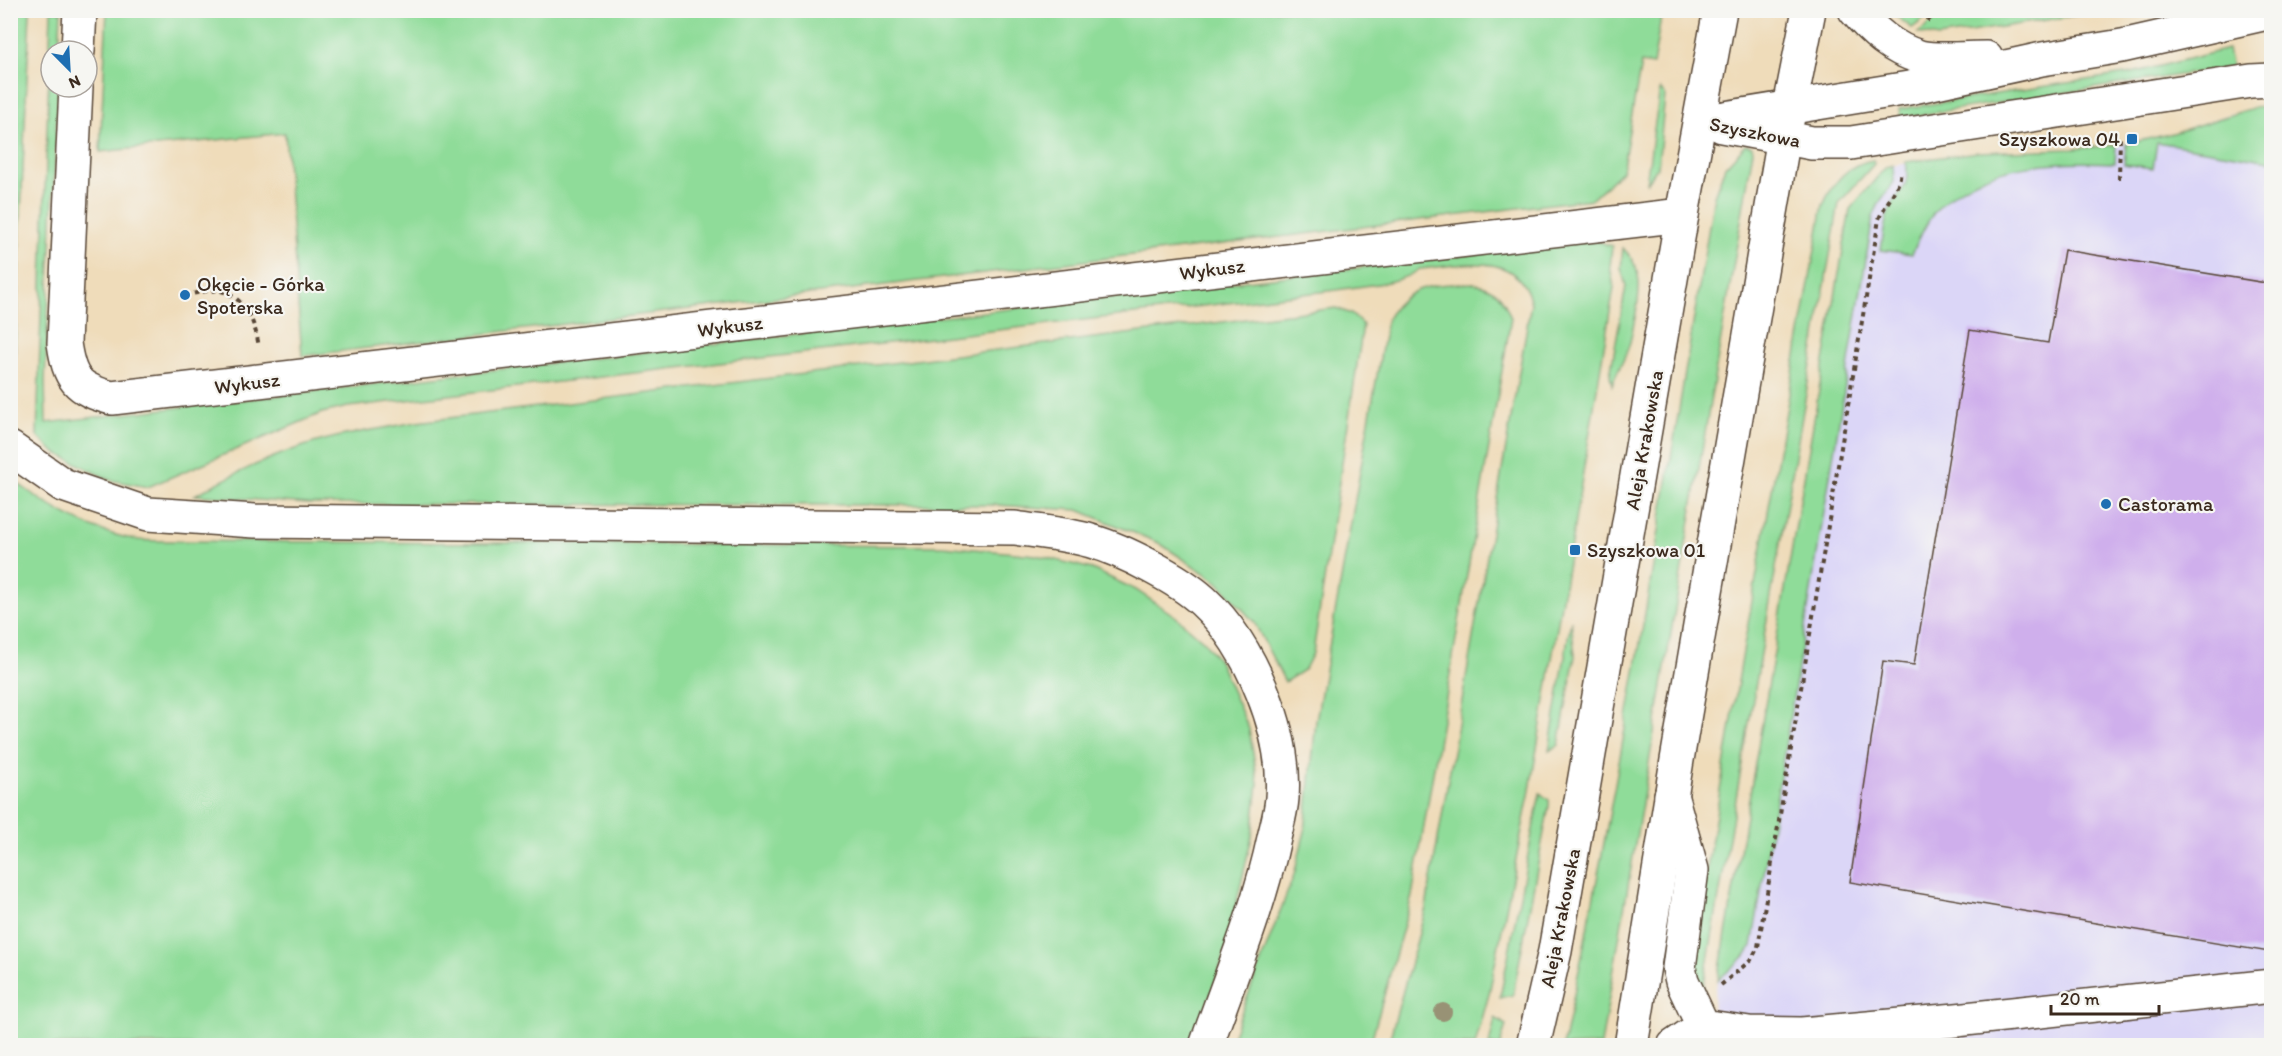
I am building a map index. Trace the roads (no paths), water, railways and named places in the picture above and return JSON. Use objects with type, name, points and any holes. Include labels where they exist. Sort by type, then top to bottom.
[{"type":"street","points":[[79,39],[80,10]]},
{"type":"street","name":"Aleja Krakowska","points":[[1533,1046],[1555,951],[1682,215],[1720,10]]},
{"type":"street","points":[[1631,1046],[1671,795],[1787,122],[1809,10]]},
{"type":"street","points":[[1855,10],[1872,30],[1892,45],[1921,57],[2042,59]]},
{"type":"street","name":"Szyszkowa","points":[[1700,122],[1787,122],[1909,88],[2042,59],[2122,46],[2271,12]]},
{"type":"street","name":"Szyszkowa","points":[[1787,122],[1812,143],[1851,143],[2122,100],[2271,80]]},
{"type":"street","name":"Wykusz","points":[[75,99],[64,343],[69,371],[79,384],[112,398],[1682,215]]},
{"type":"street","points":[[10,448],[63,485],[148,514],[255,521],[1015,528],[1092,541],[1131,557],[1203,601],[1228,631],[1250,665],[1271,712],[1280,752],[1282,798],[1267,872],[1206,1046]]},
{"type":"street","points":[[1671,795],[1692,870],[1679,968],[1682,981],[1703,1026]]},
{"type":"street","points":[[1674,1046],[1703,1026],[1749,1033],[1958,1033],[2271,986]]},
{"type":"place","name":"Szyszkowa 04","points":[[2132,139]]},
{"type":"place","name":"Okęcie - Górka Spoterska","points":[[185,295]]},
{"type":"place","name":"Castorama","points":[[2106,504]]},
{"type":"place","name":"Szyszkowa 01","points":[[1575,550]]}]
